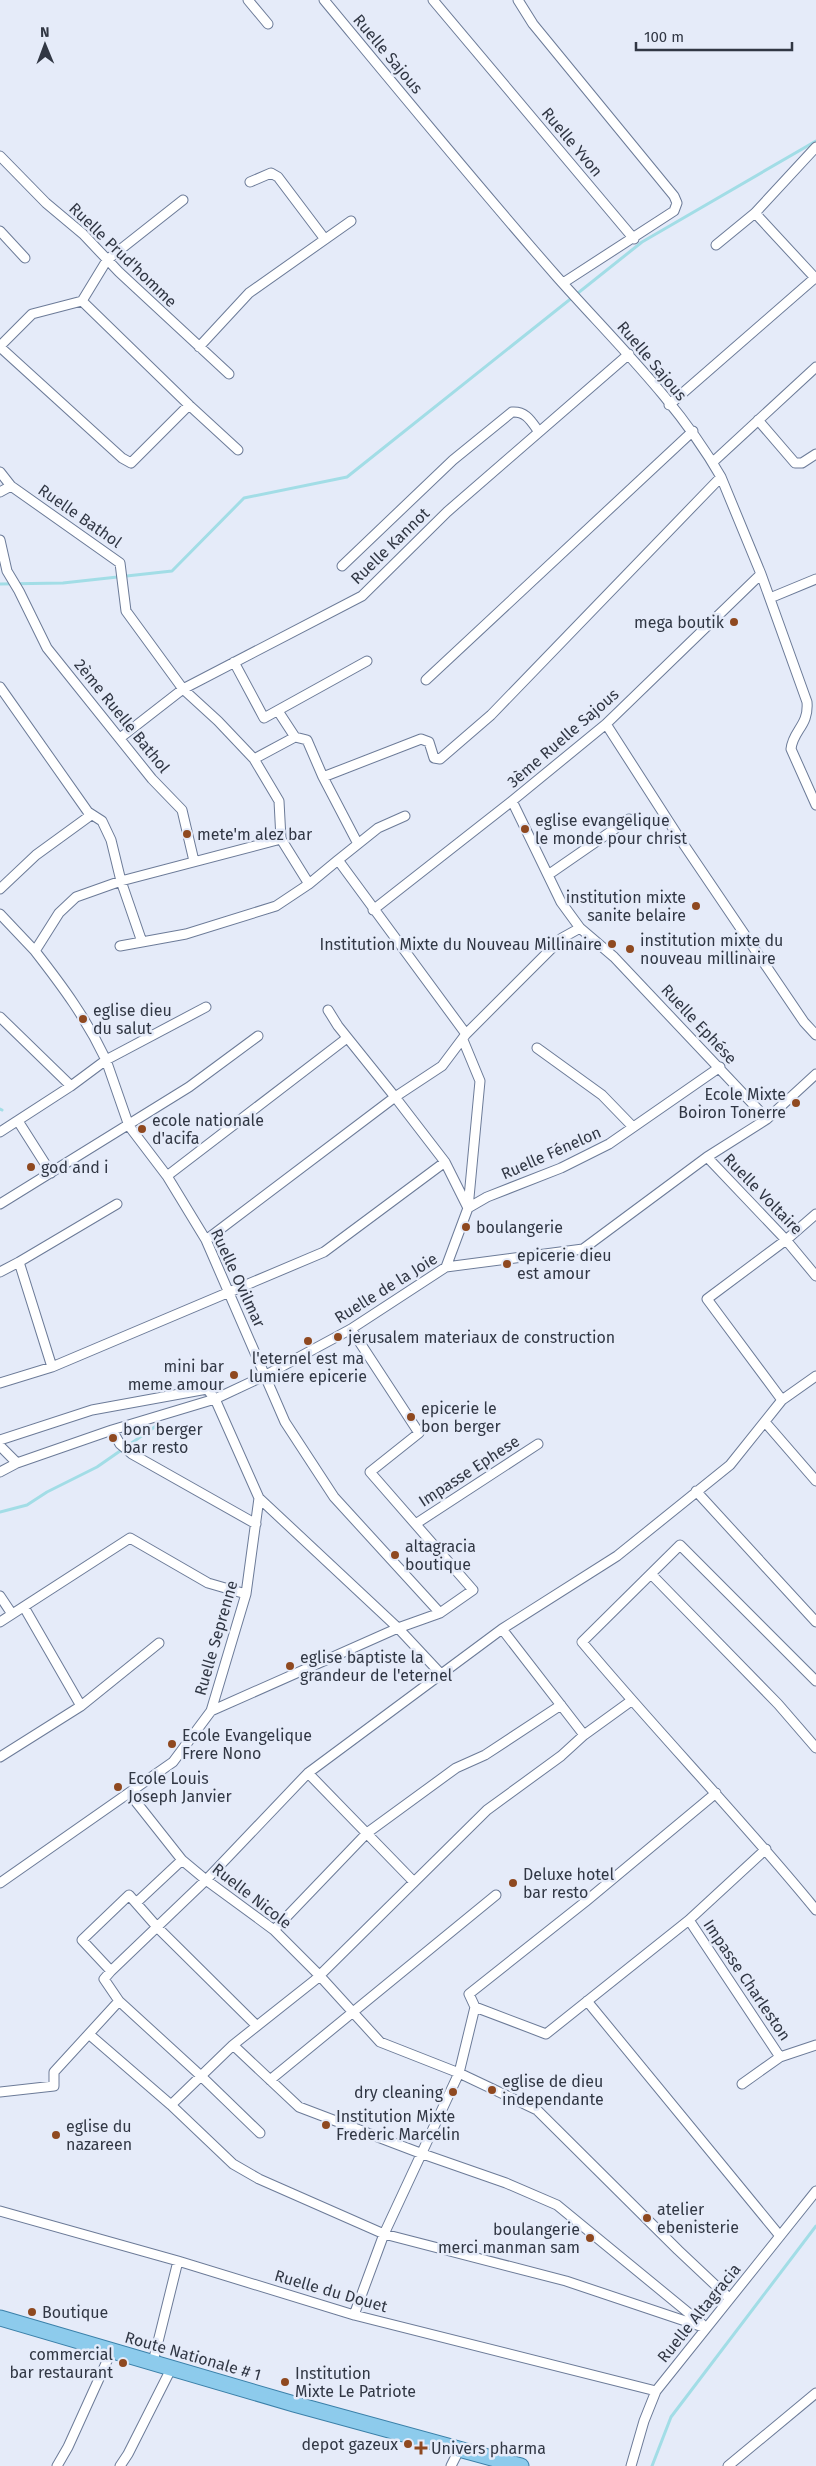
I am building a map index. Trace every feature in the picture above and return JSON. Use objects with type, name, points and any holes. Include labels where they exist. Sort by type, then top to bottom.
[{"type":"main road","name":"Route Nationale # 1","points":[[0,2318],[294,2404],[521,2466]]},
{"type":"street","points":[[248,0],[268,24]]},
{"type":"street","name":"Ruelle Sajous","points":[[324,0],[489,199],[629,354],[692,431],[713,462],[721,476],[761,574],[807,702],[807,718],[791,743],[791,749],[816,805]]},
{"type":"street","name":"Ruelle Yvon","points":[[433,0],[634,239]]},
{"type":"street","points":[[518,0],[534,24],[674,196],[677,203],[674,211],[634,239],[563,283]]},
{"type":"street","points":[[716,245],[755,213],[816,147]]},
{"type":"street","name":"Ruelle Prud'homme","points":[[0,156],[22,180],[83,234],[107,260],[229,374]]},
{"type":"street","points":[[250,182],[271,173],[278,176],[324,238]]},
{"type":"street","points":[[184,200],[107,260],[82,301],[32,314],[0,346],[122,458],[132,463],[189,405]]},
{"type":"street","points":[[669,405],[816,278],[755,213]]},
{"type":"street","points":[[199,347],[248,293],[350,221]]},
{"type":"street","points":[[0,231],[25,258]]},
{"type":"street","points":[[82,301],[238,450]]},
{"type":"street","name":"Ruelle Kannot","points":[[120,738],[183,689],[362,596],[447,512],[629,354]]},
{"type":"street","points":[[713,462],[816,367]]},
{"type":"street","points":[[342,566],[453,460],[512,412],[521,411],[539,432]]},
{"type":"street","points":[[758,420],[795,463],[802,462],[816,454]]},
{"type":"street","points":[[426,680],[692,431]]},
{"type":"street","name":"Ruelle Bathol","points":[[0,472],[11,486],[120,562],[126,611],[183,689],[218,721],[254,759],[279,801],[281,839]]},
{"type":"street","points":[[323,777],[421,739],[430,742],[434,758],[440,759],[491,715],[721,476]]},
{"type":"street","points":[[0,492],[11,486]]},
{"type":"street","name":"2ème Ruelle Bathol","points":[[0,540],[7,571],[20,591],[47,648],[152,779],[182,810],[194,861]]},
{"type":"street","name":"3ème Ruelle Sajous","points":[[373,910],[512,801],[606,724],[761,574]]},
{"type":"street","points":[[770,598],[816,579]]},
{"type":"street","points":[[234,662],[264,718],[367,660]]},
{"type":"street","points":[[0,687],[91,814],[102,820],[107,829],[121,881],[142,942]]},
{"type":"street","points":[[278,711],[295,737]]},
{"type":"street","points":[[606,724],[678,836],[804,1022],[816,1036]]},
{"type":"street","points":[[254,759],[295,737],[307,740],[323,777],[358,844]]},
{"type":"street","name":"Ruelle Ephése","points":[[512,801],[561,902],[580,928],[614,957],[720,1067],[766,1119]]},
{"type":"street","points":[[0,889],[36,855],[91,814]]},
{"type":"street","points":[[120,946],[186,934],[276,906],[309,884],[378,828],[405,816]]},
{"type":"street","points":[[548,875],[629,819]]},
{"type":"street","points":[[35,950],[59,913],[76,897],[121,881],[281,839],[309,884]]},
{"type":"street","points":[[338,860],[465,1037],[480,1081],[468,1208],[446,1267]]},
{"type":"street","name":"Ruelle Ovilmar","points":[[0,914],[35,950],[72,997],[89,1025],[106,1060],[129,1126],[168,1176],[206,1240],[285,1422],[334,1496],[440,1613]]},
{"type":"street","points":[[206,1240],[395,1097],[442,1066],[465,1037],[562,938],[580,928]]},
{"type":"street","points":[[0,1132],[71,1086],[106,1060],[206,1007]]},
{"type":"street","points":[[328,1010],[347,1038],[444,1162],[468,1208]]},
{"type":"street","points":[[0,1017],[71,1086]]},
{"type":"street","points":[[0,1204],[107,1136],[129,1126],[190,1087],[258,1036]]},
{"type":"street","points":[[168,1176],[347,1038]]},
{"type":"street","points":[[537,1048],[602,1095],[633,1127]]},
{"type":"street","name":"Ruelle Fénelon","points":[[468,1208],[487,1197],[561,1168],[609,1144],[720,1067]]},
{"type":"street","name":"Ruelle de la Joie","points":[[0,1472],[17,1463],[112,1430],[215,1399],[266,1375],[351,1329],[446,1267],[583,1248],[707,1157],[766,1119],[816,1074]]},
{"type":"street","points":[[18,1121],[51,1173]]},
{"type":"street","name":"Ruelle Voltaire","points":[[707,1157],[786,1240],[816,1276]]},
{"type":"street","points":[[0,1383],[52,1367],[324,1252],[444,1162]]},
{"type":"street","points":[[0,1272],[117,1204]]},
{"type":"street","points":[[782,1400],[707,1299],[786,1240],[816,1214]]},
{"type":"street","points":[[19,1262],[52,1367]]},
{"type":"street","points":[[212,1711],[398,1628],[440,1613],[473,1590],[417,1523],[370,1472],[419,1433],[351,1329]]},
{"type":"street","points":[[260,2133],[202,2076],[119,2001],[104,1979],[206,1880],[308,1773],[502,1628],[618,1556],[730,1465],[782,1400],[816,1376]]},
{"type":"street","points":[[0,1440],[92,1410],[207,1389],[215,1399],[260,1498],[398,1628],[441,1674]]},
{"type":"street","points":[[766,1422],[816,1481]]},
{"type":"street","points":[[112,1430],[120,1444],[132,1454],[256,1524]]},
{"type":"street","name":"Impasse Ephese","points":[[417,1523],[538,1444]]},
{"type":"street","points":[[0,1446],[17,1463]]},
{"type":"street","points":[[696,1491],[816,1622]]},
{"type":"street","name":"Ruelle Seprenne","points":[[0,1883],[173,1762],[212,1711],[246,1594],[260,1498]]},
{"type":"street","points":[[0,1622],[130,1538],[208,1583],[246,1594]]},
{"type":"street","points":[[816,1681],[680,1545],[582,1642],[631,1701],[716,1793],[816,1910]]},
{"type":"street","points":[[652,1574],[778,1704],[816,1748]]},
{"type":"street","points":[[0,1596],[12,1614]]},
{"type":"street","points":[[24,1607],[81,1706]]},
{"type":"street","points":[[502,1628],[584,1735]]},
{"type":"street","points":[[0,1757],[81,1706],[159,1643]]},
{"type":"street","points":[[171,2105],[232,2045],[319,1975],[487,1810],[561,1756],[584,1735],[631,1701]]},
{"type":"street","points":[[274,1930],[367,1833],[456,1768],[485,1754],[561,1705]]},
{"type":"street","points":[[308,1773],[414,1882]]},
{"type":"street","name":"Ruelle Nicole","points":[[130,1793],[182,1860],[274,1930],[319,1975],[380,2042],[459,2072]]},
{"type":"street","points":[[716,1793],[585,1902],[469,1994],[476,2007],[546,2034],[689,1920],[766,1850]]},
{"type":"street","points":[[136,1903],[182,1860]]},
{"type":"street","points":[[111,1972],[82,1940],[129,1895],[158,1928],[257,2026]]},
{"type":"street","points":[[270,2080],[496,1895]]},
{"type":"street","name":"Impasse Charleston","points":[[689,1920],[780,2057]]},
{"type":"street","points":[[0,2092],[54,2086],[54,2072],[90,2035],[119,2001]]},
{"type":"street","points":[[587,2002],[780,2236]]},
{"type":"street","points":[[354,2315],[384,2234],[459,2072],[476,2007]]},
{"type":"street","points":[[90,2035],[171,2105],[234,2164],[259,2179],[384,2234],[566,2280],[706,2328]]},
{"type":"street","points":[[232,2045],[299,2107],[506,2183],[557,2205],[706,2328]]},
{"type":"street","points":[[742,2084],[780,2057],[816,2045]]},
{"type":"street","points":[[459,2072],[537,2110],[729,2298]]},
{"type":"street","name":"Ruelle Altagracia","points":[[631,2466],[644,2421],[656,2391],[816,2191]]},
{"type":"street","name":"Ruelle du Douet","points":[[0,2211],[178,2261],[354,2315],[656,2391]]},
{"type":"street","points":[[153,2362],[178,2261]]},
{"type":"street","points":[[57,2466],[68,2447],[112,2350]]},
{"type":"street","points":[[120,2466],[128,2454],[172,2367]]},
{"type":"street","points":[[728,2466],[816,2392]]},
{"type":"street","points":[[450,2466],[460,2448]]},
{"type":"waterway","points":[[0,584],[63,583],[172,571],[244,498],[347,477],[642,242],[816,141]]},
{"type":"waterway","points":[[0,1512],[27,1505],[47,1492],[97,1467],[156,1426],[170,1434]]},
{"type":"waterway","points":[[652,2466],[671,2417],[816,2226]]},
{"type":"place","name":"mega boutik","points":[[734,622]]},
{"type":"place","name":"eglise evangelique le monde pour christ","points":[[525,829]]},
{"type":"place","name":"mete'm alez bar","points":[[187,834]]},
{"type":"place","name":"institution mixte sanite belaire","points":[[696,906]]},
{"type":"place","name":"Institution Mixte du Nouveau Millinaire","points":[[612,944]]},
{"type":"place","name":"institution mixte du nouveau millinaire","points":[[630,949]]},
{"type":"place","name":"eglise dieu du salut","points":[[83,1019]]},
{"type":"place","name":"Ecole Mixte Boiron Tonerre","points":[[796,1103]]},
{"type":"place","name":"ecole nationale d'acifa","points":[[142,1129]]},
{"type":"place","name":"god and i","points":[[31,1167]]},
{"type":"place","name":"boulangerie","points":[[466,1227]]},
{"type":"place","name":"epicerie dieu est amour","points":[[507,1264]]},
{"type":"place","name":"jerusalem materiaux de construction","points":[[338,1337]]},
{"type":"place","name":"l'eternel est ma lumiere epicerie","points":[[308,1341]]},
{"type":"place","name":"mini bar meme amour","points":[[234,1375]]},
{"type":"place","name":"epicerie le bon berger","points":[[411,1417]]},
{"type":"place","name":"bon berger bar resto","points":[[113,1438]]},
{"type":"place","name":"altagracia boutique","points":[[395,1555]]},
{"type":"place","name":"eglise baptiste la grandeur de l'eternel","points":[[290,1666]]},
{"type":"place","name":"Ecole Evangelique Frere Nono","points":[[172,1744]]},
{"type":"place","name":"Ecole Louis Joseph Janvier","points":[[118,1787]]},
{"type":"place","name":"Deluxe hotel bar resto","points":[[513,1883]]},
{"type":"place","name":"eglise de dieu independante","points":[[492,2090]]},
{"type":"place","name":"dry cleaning","points":[[453,2092]]},
{"type":"place","name":"Institution Mixte Frederic Marcelin","points":[[326,2125]]},
{"type":"place","name":"eglise du nazareen","points":[[56,2135]]},
{"type":"place","name":"atelier ebenisterie","points":[[647,2218]]},
{"type":"place","name":"boulangerie merci manman sam","points":[[590,2238]]},
{"type":"place","name":"Boutique","points":[[32,2312]]},
{"type":"place","name":"commercial bar restaurant","points":[[123,2363]]},
{"type":"place","name":"Institution Mixte Le Patriote","points":[[285,2382]]},
{"type":"place","name":"depot gazeux","points":[[408,2444]]},
{"type":"place","name":"Univers pharma","points":[[421,2448]]}]
